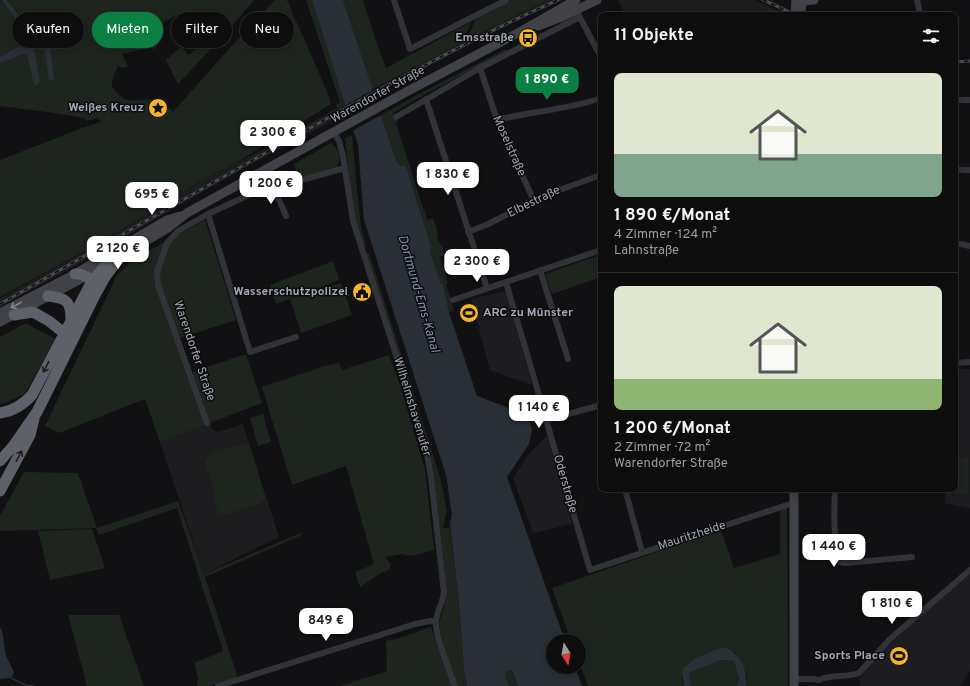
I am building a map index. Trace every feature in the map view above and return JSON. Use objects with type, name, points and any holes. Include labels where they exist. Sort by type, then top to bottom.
[{"type":"highway","points":[[0,413],[16,409],[24,404],[32,395],[72,319],[84,278],[104,267],[128,243]]},
{"type":"highway","points":[[0,461],[14,445],[37,412],[95,295],[105,277],[122,255]]},
{"type":"highway","points":[[84,278],[95,295]]},
{"type":"highway","points":[[48,296],[59,298],[68,303],[71,308],[72,319]]},
{"type":"highway","points":[[14,316],[33,312],[49,321],[64,333]]},
{"type":"highway","points":[[64,333],[78,330]]},
{"type":"highway","points":[[0,491],[30,435],[37,412]]},
{"type":"main road","name":"Warendorfer Straße","points":[[104,267],[168,228],[187,213],[382,106],[518,33],[564,16],[576,7],[597,0]]},
{"type":"main road","points":[[800,0],[814,0]]},
{"type":"main road","points":[[796,12],[800,0]]},
{"type":"main road","points":[[800,0],[800,12]]},
{"type":"main road","name":"Warendorfer Straße","points":[[0,322],[84,278],[128,243],[167,220],[187,213]]},
{"type":"main road","name":"Warendorfer Straße","points":[[0,313],[84,278]]},
{"type":"main road","points":[[794,492],[794,683]]},
{"type":"street","points":[[394,0],[410,49],[506,0]]},
{"type":"street","points":[[917,0],[920,12]]},
{"type":"street","points":[[576,7],[598,51]]},
{"type":"street","name":"Warendorfer Straße","points":[[396,117],[480,68],[576,7]]},
{"type":"street","name":"Moselstraße","points":[[480,68],[497,120],[534,201]]},
{"type":"street","points":[[426,99],[487,288]]},
{"type":"street","points":[[497,120],[517,114],[587,103],[598,99]]},
{"type":"street","points":[[958,100],[970,100]]},
{"type":"street","name":"Wilhelmshavenufer","points":[[334,132],[339,141],[345,168],[353,221],[426,448],[431,477],[444,592],[436,622],[440,644],[455,686]]},
{"type":"street","name":"Warendorfer Straße","points":[[207,423],[158,285],[157,272],[167,243],[171,237],[178,232],[208,214],[251,194],[345,168]]},
{"type":"street","points":[[958,170],[970,170]]},
{"type":"street","name":"Elbestraße","points":[[468,232],[486,225],[551,193],[598,176]]},
{"type":"street","points":[[274,188],[286,216]]},
{"type":"street","points":[[208,214],[250,352],[296,337]]},
{"type":"street","points":[[958,244],[970,246]]},
{"type":"street","points":[[453,300],[598,251]]},
{"type":"street","points":[[540,270],[568,360]]},
{"type":"street","name":"Oderstraße","points":[[506,282],[590,570]]},
{"type":"street","points":[[958,363],[970,362]]},
{"type":"street","points":[[546,420],[598,407]]},
{"type":"street","points":[[626,492],[642,552]]},
{"type":"street","points":[[835,492],[836,542],[840,562],[845,564],[912,557]]},
{"type":"street","name":"Mauritzheide","points":[[590,570],[790,504],[794,504]]},
{"type":"street","points":[[794,683],[813,679],[818,683],[825,678],[859,673],[890,638],[970,570]]},
{"type":"street","points":[[218,686],[416,624],[430,621],[436,622]]},
{"type":"shaded area","points":[[0,0],[12,13],[12,48],[16,48],[0,57]]},
{"type":"shaded area","points":[[7,0],[254,0],[244,12],[240,12],[240,17],[232,26],[232,12],[171,12],[171,18],[163,24],[163,12],[92,12],[92,48],[148,48],[122,54],[128,66],[123,68],[118,66],[112,81],[113,87],[123,98],[129,100],[159,98],[173,112],[230,48],[232,48],[232,46],[240,37],[240,48],[294,48],[294,16],[326,89],[331,104],[234,164],[198,182],[101,242],[0,297],[0,160],[101,122],[98,118],[87,121],[84,118],[55,113],[0,106],[0,63],[24,54],[29,57],[36,48],[84,48],[84,12],[17,12]]},
{"type":"shaded area","points":[[275,0],[287,0],[292,12],[264,12]]},
{"type":"shaded area","points":[[306,0],[312,0],[346,105],[338,110],[336,105],[340,102]]},
{"type":"shaded area","points":[[343,0],[363,0],[386,68],[471,22],[463,38],[470,32],[475,20],[511,0],[551,0],[531,8],[372,89]]},
{"type":"shaded area","points":[[551,0],[564,0],[508,24],[379,93],[376,87],[531,8]]},
{"type":"shaded area","points":[[618,0],[755,0],[781,12],[624,12]]},
{"type":"shaded area","points":[[760,0],[771,0],[798,12],[785,12]]},
{"type":"shaded area","points":[[180,48],[183,48],[188,55],[198,48],[212,48],[178,84],[166,60]]},
{"type":"shaded area","points":[[506,49],[507,51],[393,113],[395,119],[397,118],[398,122],[396,123],[427,220],[433,218],[438,233],[437,239],[443,248],[444,255],[440,257],[448,283],[446,284],[454,311],[449,312],[443,284],[441,284],[430,251],[431,246],[406,166],[401,166],[397,163],[381,115]]},
{"type":"shaded area","points":[[337,108],[338,110],[342,108],[345,114],[244,168],[70,269],[0,307],[0,298],[101,242],[198,182],[270,146]]},
{"type":"shaded area","points":[[352,135],[360,221],[366,246],[364,247],[354,220],[345,138]]},
{"type":"shaded area","points":[[331,143],[339,154],[339,163],[337,167],[299,178],[294,164]]},
{"type":"shaded area","points":[[205,220],[236,320],[180,338],[192,372],[246,354],[262,403],[160,442],[145,399],[59,433],[45,426],[117,275],[135,258]]},
{"type":"shaded area","points":[[369,253],[440,477],[447,510],[443,528],[450,528],[460,615],[464,670],[467,686],[340,686],[387,671],[386,641],[431,627],[437,645],[443,644],[439,623],[447,592],[434,477],[366,254]]},
{"type":"shaded area","points":[[598,256],[598,278],[552,294],[545,274]]},
{"type":"shaded area","points":[[333,261],[339,280],[276,304],[270,285]]},
{"type":"shaded area","points":[[341,283],[352,315],[301,333],[290,299]]},
{"type":"shaded area","points":[[506,291],[532,385],[490,370],[471,299]]},
{"type":"shaded area","points":[[26,323],[55,339],[25,394],[4,403],[0,403],[0,337]]},
{"type":"shaded area","points":[[389,355],[400,385],[425,470],[434,550],[411,556],[402,554],[385,557],[391,564],[389,570],[379,574],[360,587],[355,572],[374,564],[346,466],[292,485],[262,387],[328,365],[339,363],[342,370]]},
{"type":"shaded area","points":[[958,369],[970,369],[970,508],[944,503],[946,492],[958,492]]},
{"type":"shaded area","points":[[263,414],[271,442],[258,446],[250,418]]},
{"type":"shaded area","points":[[210,422],[211,428],[218,432],[243,424],[279,537],[204,574],[160,442]]},
{"type":"shaded area","points":[[548,435],[572,524],[533,533],[513,478],[529,454]]},
{"type":"shaded area","points":[[245,443],[251,448],[265,498],[262,503],[224,515],[218,513],[214,499],[216,496],[205,464],[210,454]]},
{"type":"shaded area","points":[[968,457],[969,494],[952,494],[952,492],[958,492],[958,458]]},
{"type":"shaded area","points":[[24,472],[78,473],[97,528],[178,501],[204,574],[301,533],[302,535],[205,577],[237,675],[236,678],[208,686],[197,686],[198,678],[194,663],[223,651],[177,508],[99,535],[96,528],[0,531],[0,516]]},
{"type":"shaded area","points":[[787,507],[788,686],[746,686],[747,675],[735,652],[687,664],[682,680],[684,686],[588,686],[584,674],[586,674],[586,634],[568,634],[552,588],[721,530],[734,568],[780,554],[780,509]]},
{"type":"shaded area","points":[[92,529],[105,568],[50,580],[38,531]]},
{"type":"shaded area","points":[[970,574],[970,671],[960,686],[860,686],[860,681],[858,680],[874,659],[916,620]]},
{"type":"shaded area","points":[[68,615],[119,615],[144,686],[87,686]]},
{"type":"shaded area","points":[[722,660],[734,661],[739,679],[736,686],[691,686],[689,673]]},
{"type":"shaded area","points":[[510,670],[513,672],[518,686],[509,686],[505,675],[506,672]]},
{"type":"water","points":[[1,0],[7,0],[16,12],[12,12],[12,14]]},
{"type":"water","name":"Dortmund-Ems-Kanal","points":[[312,0],[343,0],[397,163],[401,166],[406,166],[431,246],[430,251],[441,284],[443,284],[449,312],[477,396],[528,415],[532,430],[529,444],[507,477],[563,634],[546,634],[546,674],[578,674],[582,686],[518,686],[513,672],[510,670],[506,672],[505,675],[509,686],[467,686],[464,670],[460,615],[450,523],[452,515],[446,475],[364,220],[358,145]]},
{"type":"water","points":[[16,48],[34,48],[40,81],[38,84],[34,85],[27,55],[24,54],[0,63],[0,57]]},
{"type":"water","points":[[44,48],[50,48],[54,78],[53,80],[49,80]]},
{"type":"water","points":[[0,627],[3,633],[6,655],[14,673],[11,678],[0,679]]},
{"type":"water","points":[[724,647],[735,654],[742,662],[746,673],[746,686],[736,686],[739,679],[734,661],[722,660],[689,673],[691,686],[684,686],[682,670],[686,666],[701,656]]},
{"type":"pier","points":[[375,89],[376,94],[346,111],[344,106]]},
{"type":"pier","points":[[377,97],[383,114],[352,131],[347,114]]},
{"type":"waterway","points":[[11,678],[25,685],[34,686]]},
{"type":"railway","points":[[0,304],[328,118],[442,56],[558,0]]},
{"type":"railway","points":[[763,0],[789,12]]},
{"type":"railway","points":[[958,62],[970,61]]},
{"type":"place","name":"Emsstraße","points":[[528,38]]},
{"type":"place","name":"Weißes Kreuz","points":[[158,108]]},
{"type":"place","name":"Wasserschutzpolizei","points":[[362,292]]},
{"type":"place","name":"ARC zu Münster","points":[[469,313]]},
{"type":"place","name":"Sports Place","points":[[899,656]]}]
